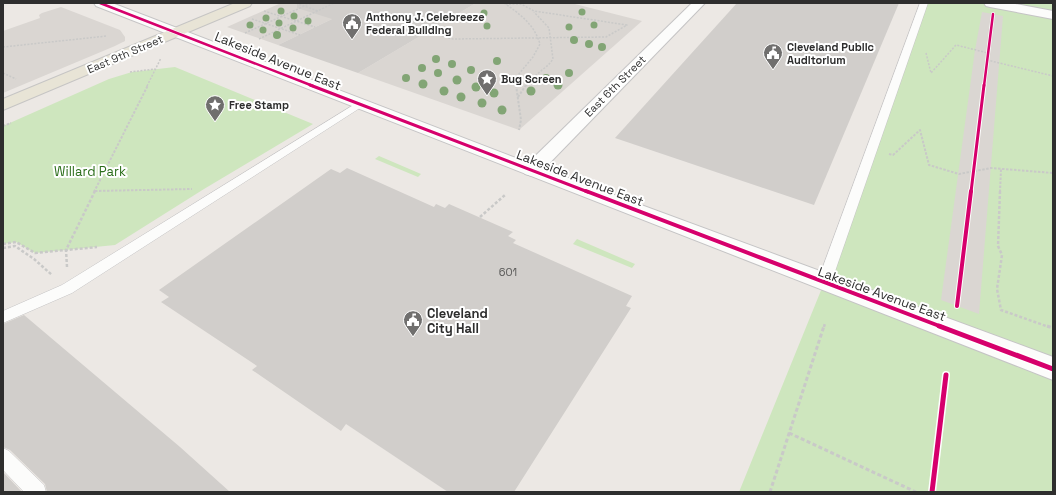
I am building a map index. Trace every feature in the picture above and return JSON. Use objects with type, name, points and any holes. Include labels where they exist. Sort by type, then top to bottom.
[{"type":"main road","name":"East 9th Street","points":[[3,105],[246,3]]},
{"type":"street","name":"Lakeside Avenue East","points":[[100,3],[561,182],[1053,369]]},
{"type":"street","name":"East 6th Street","points":[[532,170],[699,3]]},
{"type":"street","points":[[991,9],[1053,15]]},
{"type":"lane","points":[[824,283],[924,3]]},
{"type":"lane","points":[[3,317],[67,289],[360,104]]},
{"type":"lane","points":[[3,457],[37,492]]},
{"type":"path","points":[[296,3],[319,11]]},
{"type":"path","points":[[244,33],[311,3]]},
{"type":"path","points":[[259,39],[334,3]]},
{"type":"path","points":[[505,4],[523,4],[534,11],[547,26],[550,38],[552,61],[550,65],[536,74],[518,97]]},
{"type":"path","points":[[505,4],[528,21],[539,37],[540,44],[533,57],[518,75],[516,83],[521,120],[519,130]]},
{"type":"path","points":[[957,306],[988,53],[991,9]]},
{"type":"path","points":[[264,11],[315,27]]},
{"type":"path","points":[[428,32],[453,39],[606,37],[627,25],[534,11]]},
{"type":"path","points":[[248,18],[300,35]]},
{"type":"path","points":[[3,47],[107,36]]},
{"type":"path","points":[[909,48],[926,52],[932,73],[956,45],[988,53]]},
{"type":"path","points":[[67,289],[66,250],[162,56]]},
{"type":"path","points":[[987,60],[1053,76]]},
{"type":"path","points":[[126,73],[155,69]]},
{"type":"path","points":[[3,73],[18,80]]},
{"type":"path","points":[[872,148],[894,156],[920,130],[929,164],[959,174],[991,168],[1053,174]]},
{"type":"path","points":[[1001,169],[998,246],[1002,255],[997,290],[1001,310],[1053,328]]},
{"type":"path","points":[[96,191],[196,189]]},
{"type":"path","points":[[480,218],[505,195]]},
{"type":"path","points":[[3,244],[16,242],[35,253],[101,246]]},
{"type":"path","points":[[3,248],[15,246],[34,259]]},
{"type":"path","points":[[770,492],[824,323]]},
{"type":"path","points":[[932,492],[946,375]]},
{"type":"path","points":[[789,433],[916,492]]},
{"type":"green space","points":[[924,3],[1053,3],[1053,492],[739,492],[824,283]]},
{"type":"green space","name":"Willard Park","points":[[175,67],[313,124],[204,189],[115,245],[35,253],[16,242],[3,244],[3,126],[109,79],[132,72]]},
{"type":"green space","points":[[379,156],[421,174],[418,177],[375,159]]},
{"type":"green space","points":[[577,239],[635,264],[632,268],[573,244]]},
{"type":"shaded area","points":[[281,3],[337,3],[332,19],[278,45],[227,27]]},
{"type":"shaded area","points":[[476,3],[571,3],[642,21],[519,130],[358,73]]},
{"type":"shaded area","points":[[61,7],[120,30],[125,37],[125,41],[3,93],[3,31],[40,18],[39,15],[42,13]]},
{"type":"shaded area","points":[[982,12],[1003,16],[979,314],[941,300],[975,50]]},
{"type":"building","name":"Anthony J. Celebreeze Federal Building","points":[[297,3],[476,3],[358,73],[278,45],[332,19],[297,8]]},
{"type":"building","name":"Cleveland Public Auditorium","points":[[737,3],[899,3],[814,205],[615,138]]},
{"type":"building","name":"Cleveland City Hall","points":[[347,168],[434,207],[436,204],[445,208],[449,204],[513,232],[508,236],[516,240],[513,243],[632,296],[626,306],[631,308],[514,492],[448,492],[346,424],[341,431],[252,370],[257,366],[161,302],[169,297],[159,290],[331,169],[340,173]]},
{"type":"building","points":[[24,315],[180,447],[230,492],[47,492],[45,484],[10,450],[3,447],[3,324]]},
{"type":"building","points":[[3,472],[22,492],[3,492]]},
{"type":"cycle path","points":[[100,3],[561,182],[1053,369]]},
{"type":"cycle path","points":[[957,306],[993,14]]},
{"type":"cycle path","points":[[932,492],[946,375]]},
{"type":"place","name":"Anthony J. Celebreeze Federal Building","points":[[352,40]]},
{"type":"place","name":"Cleveland Public Auditorium","points":[[773,70]]},
{"type":"place","name":"Bug Screen","points":[[487,96]]},
{"type":"place","name":"Free Stamp","points":[[215,122]]},
{"type":"place","name":"Cleveland City Hall","points":[[413,337]]}]
